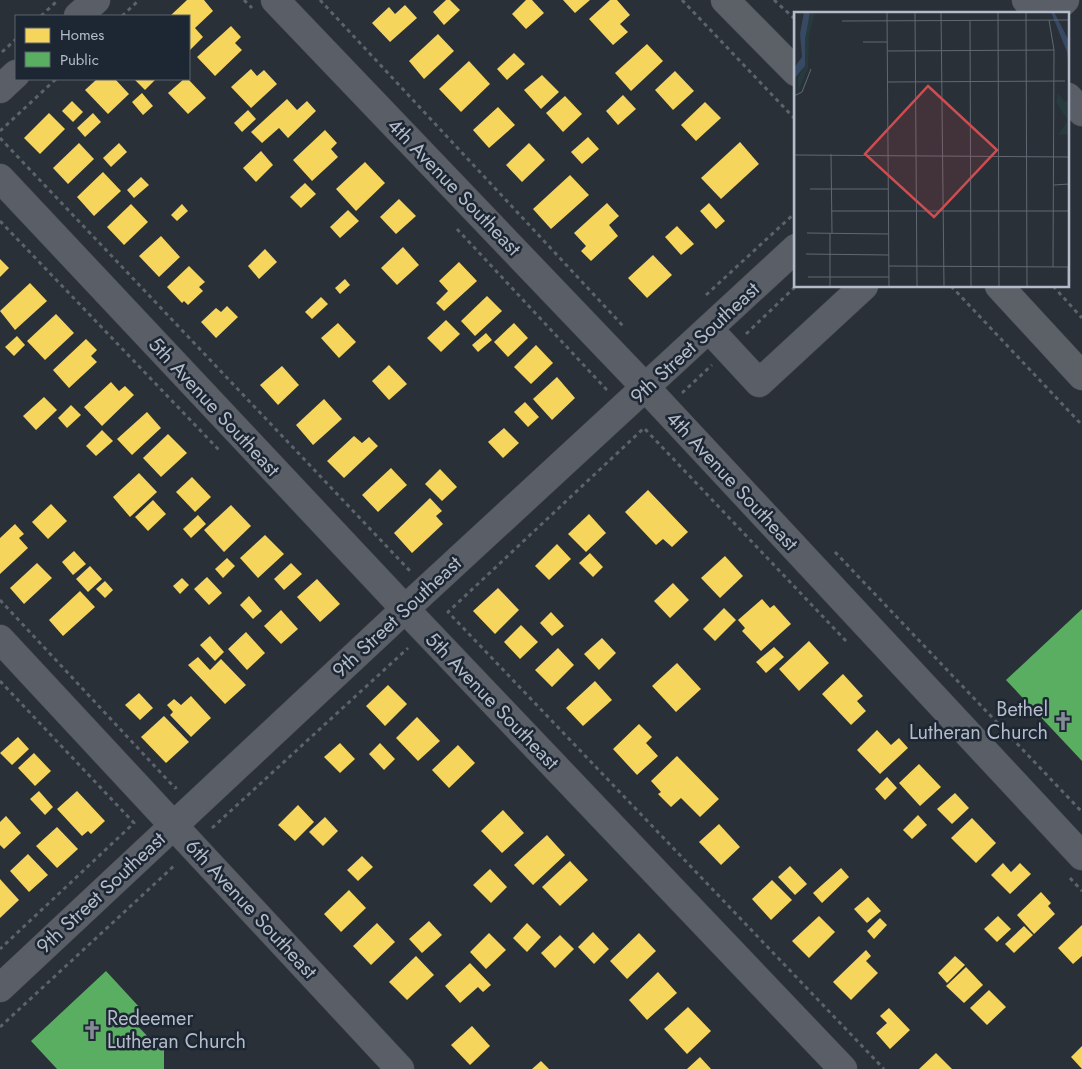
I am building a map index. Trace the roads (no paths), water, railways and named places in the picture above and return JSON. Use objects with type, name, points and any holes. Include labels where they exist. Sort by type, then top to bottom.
[{"type":"main road","points":[[725,0],[794,70]]},
{"type":"main road","points":[[1001,288],[1082,376]]},
{"type":"street","points":[[79,15],[96,0]]},
{"type":"street","name":"4th Avenue Southeast","points":[[275,0],[646,388],[1082,856]]},
{"type":"street","points":[[1026,0],[1037,12]]},
{"type":"street","points":[[1052,12],[1065,0]]},
{"type":"street","points":[[0,89],[15,75]]},
{"type":"street","points":[[1070,100],[1082,112]]},
{"type":"street","name":"5th Avenue Southeast","points":[[0,178],[404,610],[843,1069]]},
{"type":"street","name":"9th Street Southeast","points":[[0,988],[404,610],[794,250]]},
{"type":"street","points":[[709,329],[759,384],[862,288]]},
{"type":"street","name":"6th Avenue Southeast","points":[[0,639],[400,1069]]},
{"type":"place","name":"Bethel Lutheran Church","points":[[1063,721]]},
{"type":"place","name":"Redeemer Lutheran Church","points":[[92,1030]]}]
